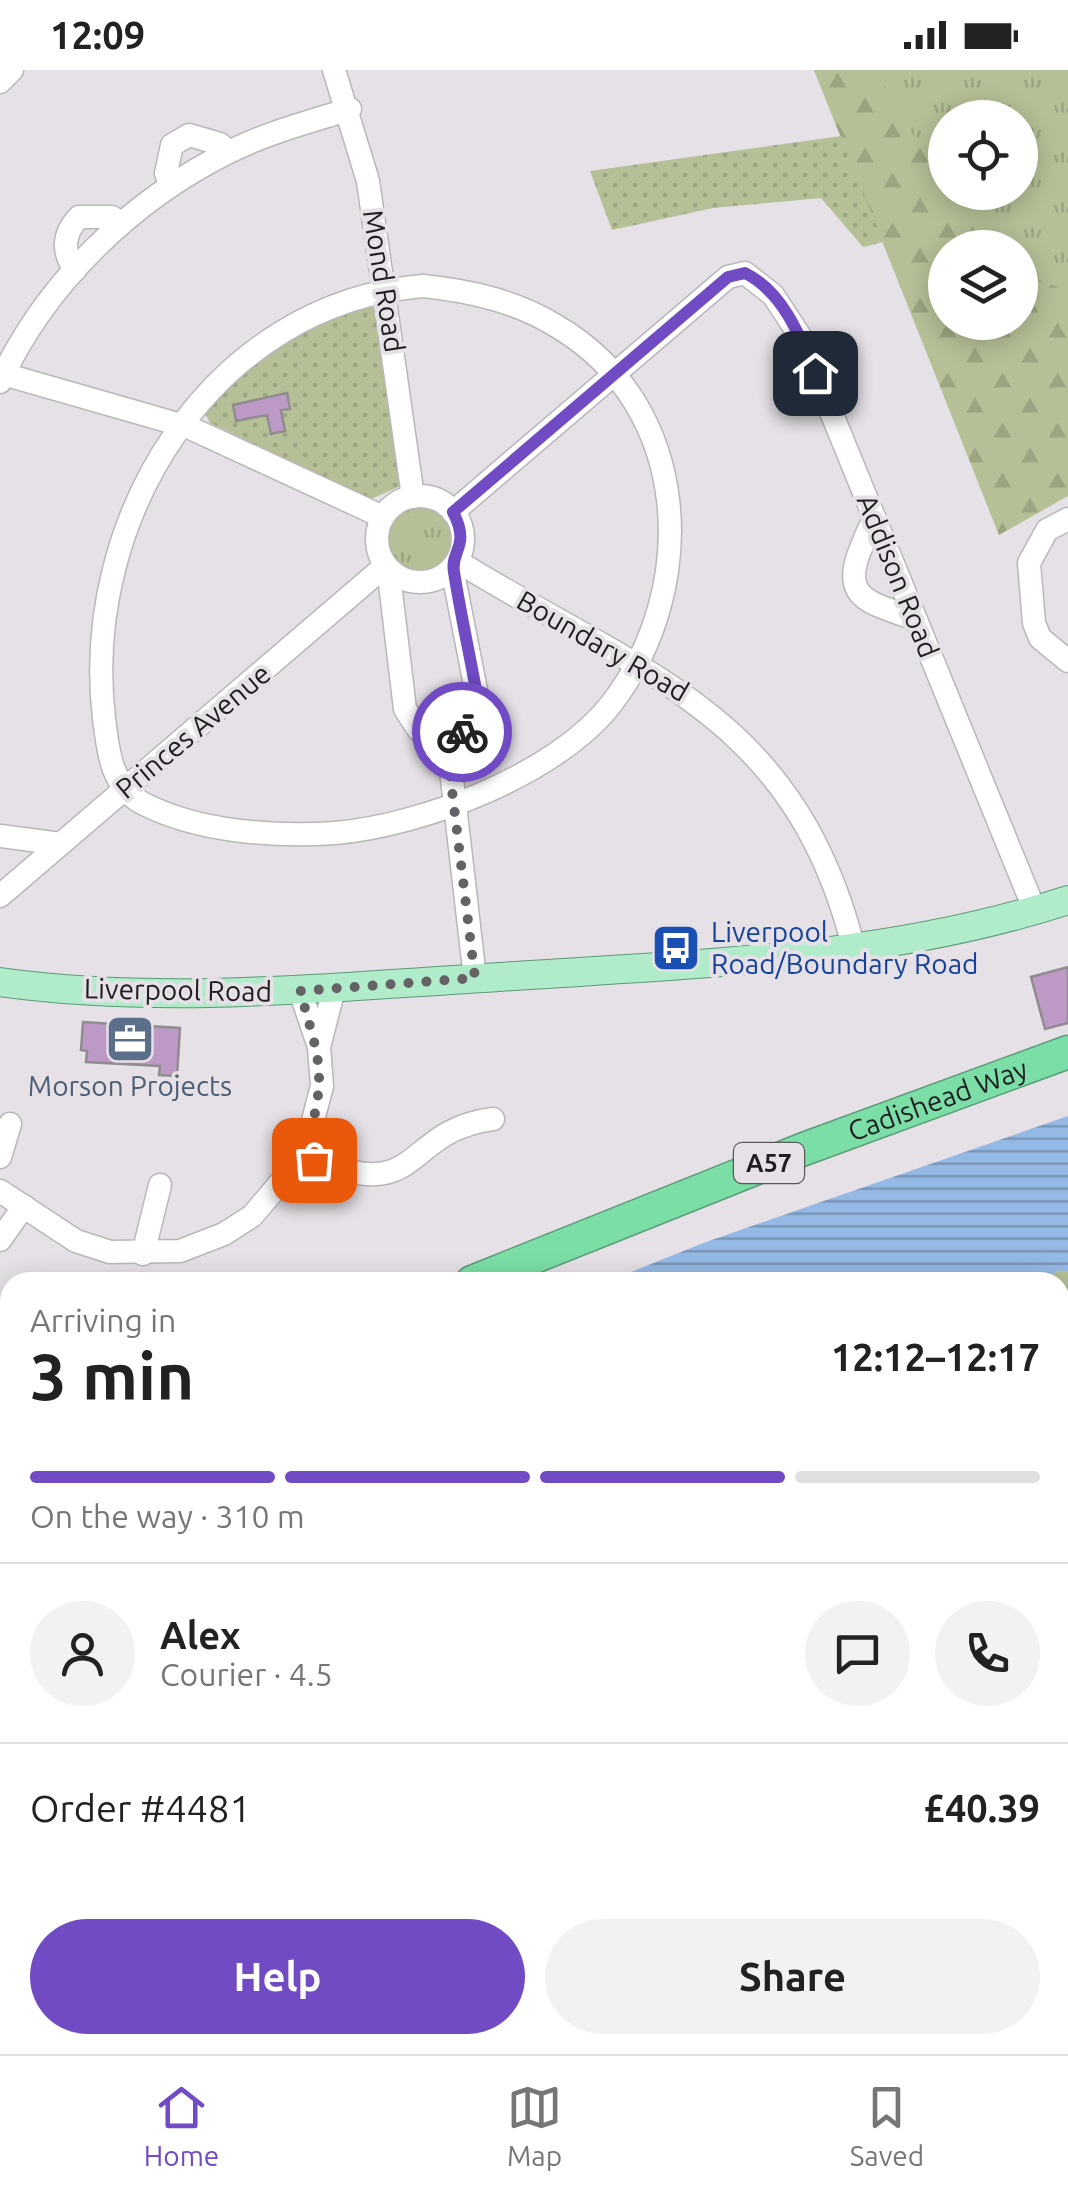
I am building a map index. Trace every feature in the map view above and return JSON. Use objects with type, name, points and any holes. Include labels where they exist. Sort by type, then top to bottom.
[{"type":"highway","name":"Cadishead Way","points":[[497,1272],[804,1149],[1068,1052]]},
{"type":"main road","name":"Liverpool Road","points":[[0,982],[192,996],[334,989],[854,949],[1034,911],[1068,900]]},
{"type":"street","points":[[0,82],[12,70]]},
{"type":"street","name":"Mond Road","points":[[334,70],[350,109],[368,181],[387,288],[413,496]]},
{"type":"street","points":[[350,109],[228,152],[170,186],[121,224],[75,270],[54,294],[1,377],[181,425],[315,482],[382,517]]},
{"type":"street","points":[[170,186],[166,173],[172,145],[189,134],[220,144],[228,152]]},
{"type":"street","points":[[75,270],[69,262],[66,230],[78,217],[112,217],[121,224]]},
{"type":"street","name":"Addison Road","points":[[613,375],[728,277],[745,273],[761,282],[788,315],[1034,911]]},
{"type":"street","points":[[423,286],[508,303],[560,328],[613,375],[653,443],[672,526],[671,566],[661,616],[638,664],[611,704],[584,732],[502,785],[455,806],[367,830],[271,834],[184,818],[123,790],[108,753],[102,700],[108,603],[130,523],[181,425],[238,362],[308,313],[387,288],[423,286]]},
{"type":"street","points":[[453,512],[613,375]]},
{"type":"street","points":[[449,752],[418,729],[404,710],[389,570],[378,550],[382,517],[396,503],[413,496],[428,497],[453,512],[461,527],[455,564],[476,690],[467,724],[449,752],[475,978]]},
{"type":"street","points":[[875,519],[850,571],[852,582],[862,596],[916,618]]},
{"type":"street","points":[[1068,519],[1048,530],[1029,563],[1034,623],[1045,642],[1068,661]]},
{"type":"street","points":[[389,570],[424,582],[455,564]]},
{"type":"street","name":"Boundary Road","points":[[455,564],[638,664],[714,715],[794,804],[830,872],[854,949]]},
{"type":"street","name":"Princes Avenue","points":[[0,896],[389,570]]},
{"type":"street","points":[[0,836],[61,844]]},
{"type":"street","points":[[319,1047],[334,989]]},
{"type":"street","points":[[0,1191],[76,1241],[110,1252],[180,1250],[224,1234],[252,1216],[304,1155],[322,1086],[319,1047],[300,991]]},
{"type":"street","points":[[304,1155],[350,1175],[391,1174],[478,1115]]},
{"type":"street","points":[[143,1254],[160,1185]]},
{"type":"street","points":[[0,1240],[24,1206]]},
{"type":"green space","points":[[814,70],[1068,70],[1068,496],[954,340],[1038,340],[1038,230],[928,230],[928,304],[883,242]]},
{"type":"green space","points":[[814,70],[876,70],[928,161],[928,210],[956,210],[967,230],[928,230],[928,340],[1038,340],[1038,281],[1068,290],[1068,496],[999,535]]},
{"type":"green space","points":[[841,136],[883,242],[863,247],[821,198],[713,208],[612,230],[590,171]]},
{"type":"green space","points":[[377,302],[405,484],[371,499],[210,423],[204,411],[218,392],[296,325]]},
{"type":"green space","points":[[419,507],[442,516],[451,539],[442,562],[419,571],[396,562],[387,539],[396,516]]},
{"type":"water","points":[[1068,1116],[1068,1272],[631,1272],[706,1242]]},
{"type":"building","points":[[287,393],[290,409],[281,410],[285,431],[271,434],[267,415],[236,421],[233,405]]},
{"type":"building","points":[[1068,967],[1068,1023],[1045,1029],[1031,977]]},
{"type":"building","name":"Morson Projects","points":[[83,1022],[180,1028],[177,1076],[159,1075],[160,1066],[86,1062],[87,1051],[81,1050]]},
{"type":"way so far","points":[[314,1160],[304,1155],[322,1086],[319,1047],[300,991],[475,978],[449,766],[449,752],[462,732]]},
{"type":"place","name":"Liverpool Road/Boundary Road","points":[[676,948]]},
{"type":"place","name":"Morson Projects","points":[[130,1039]]},
{"type":"route","points":[[462,732],[475,706],[476,690],[452,568],[462,544],[461,527],[453,512],[728,277],[745,273],[773,295],[800,336],[815,373]]}]
